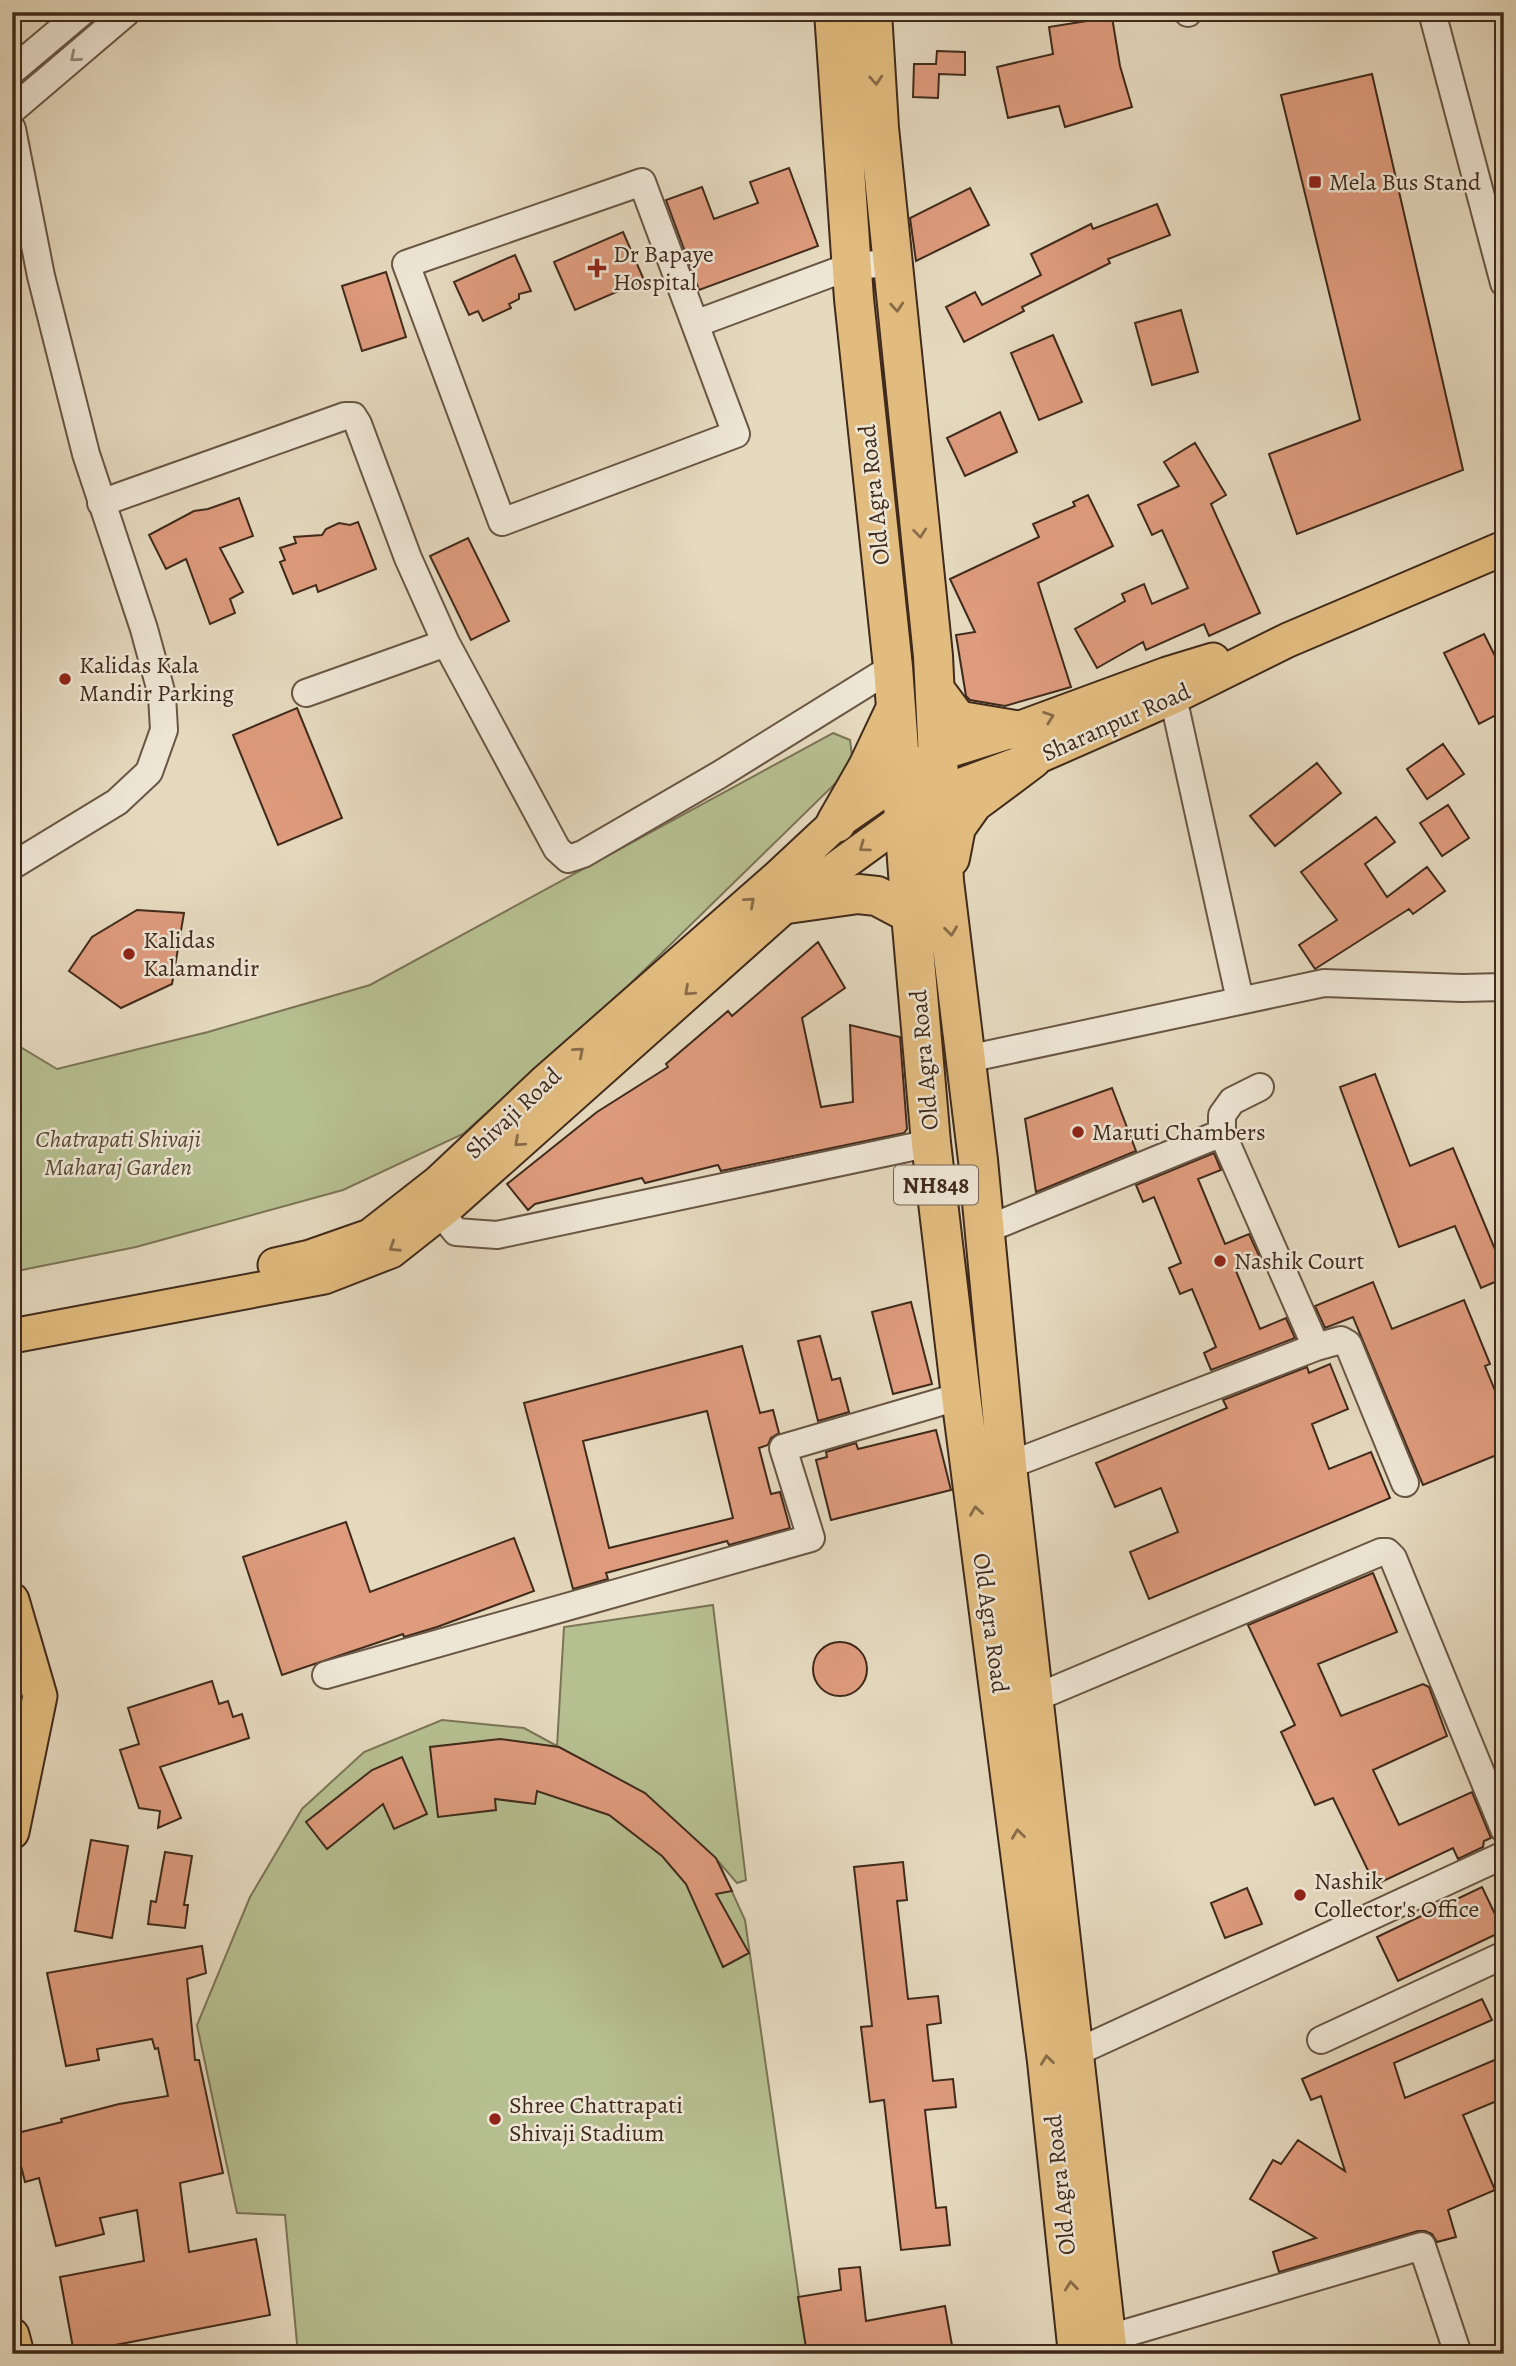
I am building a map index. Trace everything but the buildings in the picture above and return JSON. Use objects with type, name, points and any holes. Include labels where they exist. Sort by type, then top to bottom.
[{"type":"highway","name":"Old Agra Road","points":[[834,12],[851,266],[896,709],[931,1143],[1047,2061],[1097,2349]]},
{"type":"highway","name":"Old Agra Road","points":[[872,12],[879,128],[933,656],[944,881],[967,1059],[1007,1466],[1075,2053],[1097,2349]]},
{"type":"highway","points":[[935,690],[961,721],[1023,745],[962,816],[956,827],[944,881]]},
{"type":"highway","points":[[836,822],[896,709]]},
{"type":"highway","points":[[787,904],[858,894],[877,896],[911,915]]},
{"type":"main road","name":"Sharanpur Road","points":[[938,754],[1023,745],[1174,697],[1288,639],[1504,548]]},
{"type":"main road","name":"Sharanpur Road","points":[[940,793],[1023,745],[1167,674],[1288,639]]},
{"type":"main road","name":"Shivaji Road","points":[[12,1319],[168,1289],[310,1257],[370,1236],[433,1202],[439,1182],[544,1083],[766,888],[836,822],[938,754]]},
{"type":"main road","name":"Shivaji Road","points":[[12,1336],[324,1277],[391,1251],[433,1202],[787,904],[940,793]]},
{"type":"main road","points":[[12,1600],[40,1696],[24,1727],[12,1832]]},
{"type":"main road","points":[[12,2335],[16,2354]]},
{"type":"street","points":[[12,71],[82,12]]},
{"type":"street","points":[[12,110],[127,12]]},
{"type":"street","points":[[1432,12],[1504,283]]},
{"type":"street","points":[[12,128],[41,276],[86,454],[144,628],[162,695],[164,730],[149,772],[117,802],[12,866]]},
{"type":"street","points":[[642,182],[695,324],[736,434],[502,522],[406,264],[642,182]]},
{"type":"street","points":[[695,324],[851,266],[892,262]]},
{"type":"street","points":[[101,503],[345,416],[352,416],[358,424],[408,558],[446,643],[557,849],[568,859],[583,854],[708,781],[892,667]]},
{"type":"street","points":[[306,693],[446,643]]},
{"type":"street","points":[[1174,697],[1240,1000]]},
{"type":"street","points":[[967,1059],[1324,982],[1462,988],[1504,987]]},
{"type":"street","points":[[1260,1087],[1232,1101],[1222,1115],[1222,1133],[1316,1347]]},
{"type":"street","points":[[985,1230],[1222,1133]]},
{"type":"street","points":[[433,1202],[456,1232],[497,1235],[931,1143]]},
{"type":"street","points":[[1007,1466],[1332,1340],[1341,1340],[1348,1344],[1405,1483]]},
{"type":"street","points":[[326,1675],[811,1538],[783,1448],[961,1396]]},
{"type":"street","points":[[1035,1698],[1368,1557],[1387,1552],[1393,1558],[1504,1829]]},
{"type":"street","points":[[1075,2053],[1504,1856]]},
{"type":"street","points":[[1321,2040],[1504,1955]]},
{"type":"street","points":[[1097,2349],[1422,2246],[1458,2354]]},
{"type":"green space","name":"Chatrapati Shivaji Maharaj Garden","points":[[833,733],[850,740],[852,756],[844,775],[628,986],[463,1134],[343,1190],[136,1247],[12,1272],[12,1042],[57,1069],[208,1032],[370,985]]},
{"type":"green space","name":"Shree Chattrapati Shivaji Stadium","points":[[713,1605],[746,1880],[737,1883],[718,1861],[745,1920],[807,2353],[298,2354],[285,2215],[237,2213],[197,2025],[250,1897],[302,1809],[364,1752],[442,1720],[524,1728],[557,1746],[564,1627]]},
{"type":"place","name":"Mela Bus Stand","points":[[1315,182]]},
{"type":"place","name":"Dr Bapaye Hospital","points":[[597,268]]},
{"type":"place","name":"Kalidas Kala Mandir Parking","points":[[65,679]]},
{"type":"place","name":"Kalidas Kalamandir","points":[[129,954]]},
{"type":"place","name":"Maruti Chambers","points":[[1078,1132]]},
{"type":"place","name":"Nashik Court","points":[[1220,1261]]},
{"type":"place","name":"Nashik Collector's Office","points":[[1300,1895]]},
{"type":"place","name":"Shree Chattrapati Shivaji Stadium","points":[[495,2119]]}]
